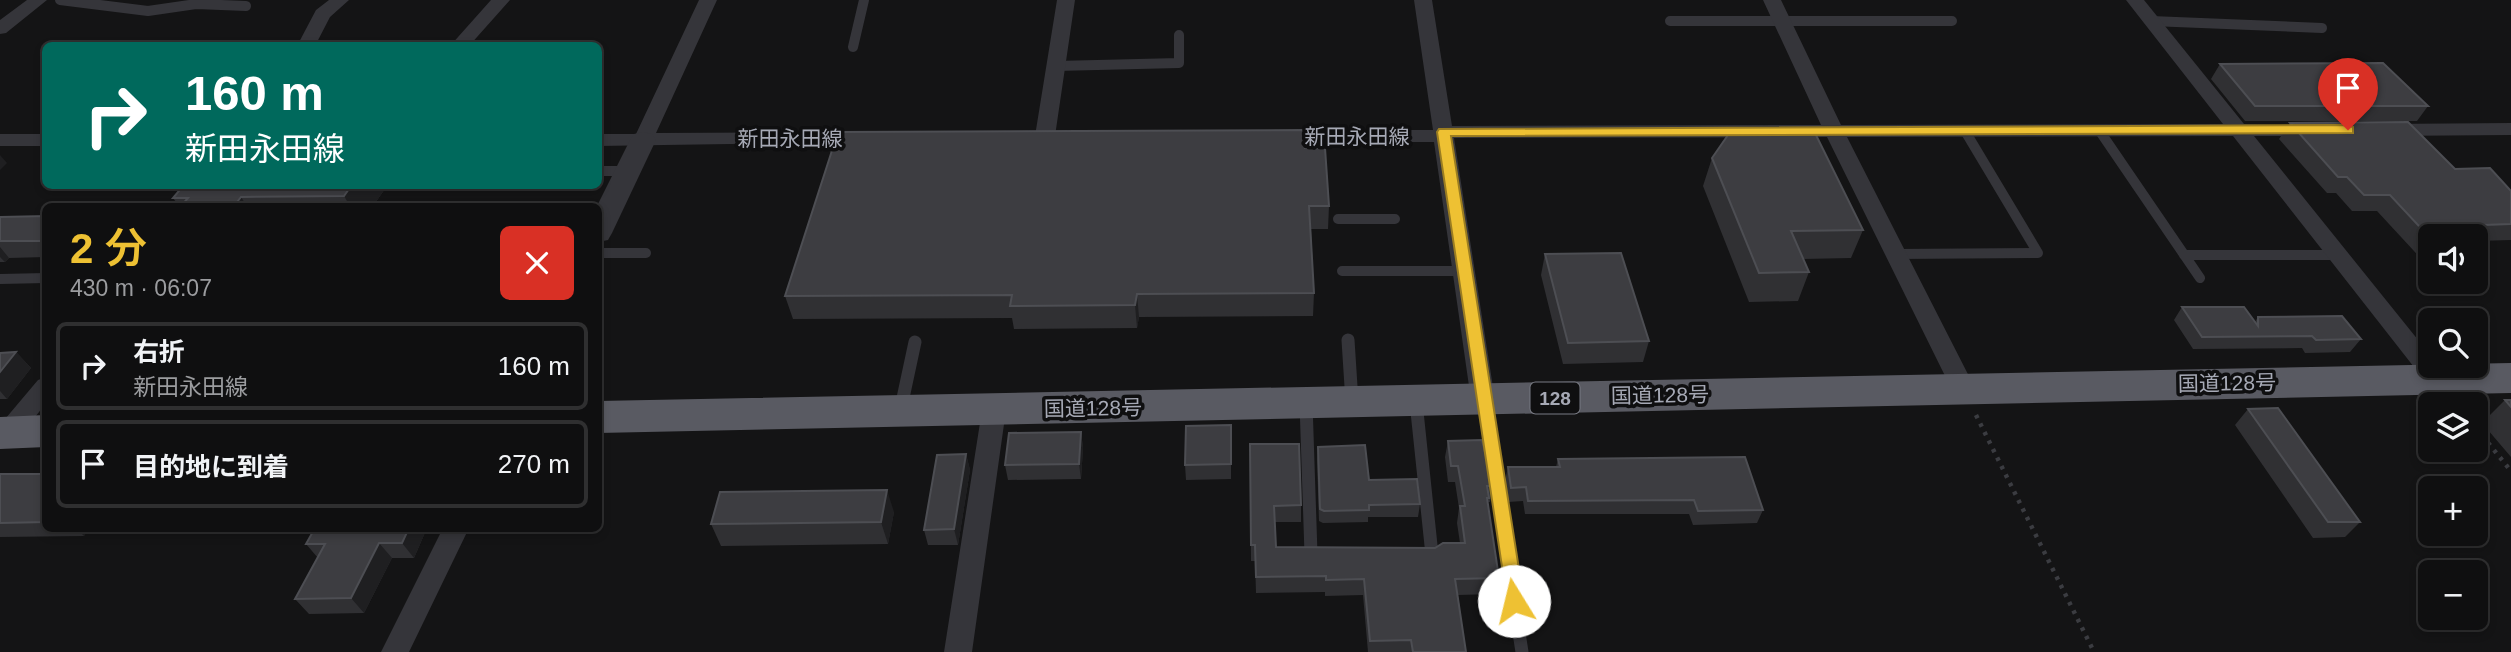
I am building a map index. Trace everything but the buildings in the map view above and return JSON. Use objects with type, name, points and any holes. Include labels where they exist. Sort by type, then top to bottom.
[{"type":"highway","name":"国道128号","points":[[602,417],[2511,378]]},
{"type":"street","points":[[0,29],[38,0]]},
{"type":"street","points":[[308,42],[322,14],[340,0]]},
{"type":"street","points":[[462,42],[501,0]]},
{"type":"street","points":[[602,225],[708,0]]},
{"type":"street","points":[[1045,136],[1066,0]]},
{"type":"street","points":[[1423,0],[1483,400]]},
{"type":"street","points":[[1772,0],[1834,131],[1963,388]]},
{"type":"street","points":[[2135,0],[2436,379]]},
{"type":"street","points":[[2362,130],[2511,129]]},
{"type":"street","name":"新田永田線","points":[[1251,136],[2335,130]]},
{"type":"street","name":"新田永田線","points":[[602,140],[879,138]]},
{"type":"street","points":[[0,140],[42,140]]},
{"type":"street","points":[[18,432],[42,393]]},
{"type":"street","points":[[958,652],[994,410]]},
{"type":"street","points":[[395,652],[454,532]]},
{"type":"lane","points":[[60,0],[148,11],[196,4],[246,6]]},
{"type":"lane","points":[[148,11],[161,0]]},
{"type":"lane","points":[[853,47],[864,0]]},
{"type":"lane","points":[[1670,21],[1952,21]]},
{"type":"lane","points":[[2151,21],[2322,28]]},
{"type":"lane","points":[[1056,66],[1178,63],[1179,35]]},
{"type":"lane","points":[[2099,130],[2200,278]]},
{"type":"lane","points":[[1896,254],[2038,253],[1965,131]]},
{"type":"lane","points":[[602,171],[628,171]]},
{"type":"lane","points":[[1338,219],[1395,219]]},
{"type":"lane","points":[[602,254],[646,253]]},
{"type":"lane","points":[[2184,255],[2338,255]]},
{"type":"lane","points":[[1342,271],[1464,271]]},
{"type":"lane","points":[[0,279],[42,278]]},
{"type":"lane","points":[[1348,340],[1353,402]]},
{"type":"lane","points":[[900,412],[915,342]]},
{"type":"lane","points":[[1483,400],[1522,652]]},
{"type":"lane","points":[[1405,555],[1432,555],[1416,401]]},
{"type":"lane","points":[[1306,403],[1311,554],[1338,554]]},
{"type":"path","points":[[1963,388],[2094,652]]},
{"type":"path","points":[[2488,443],[2511,471]]},
{"type":"route","points":[[1514,601],[1444,132],[2348,130]]}]
